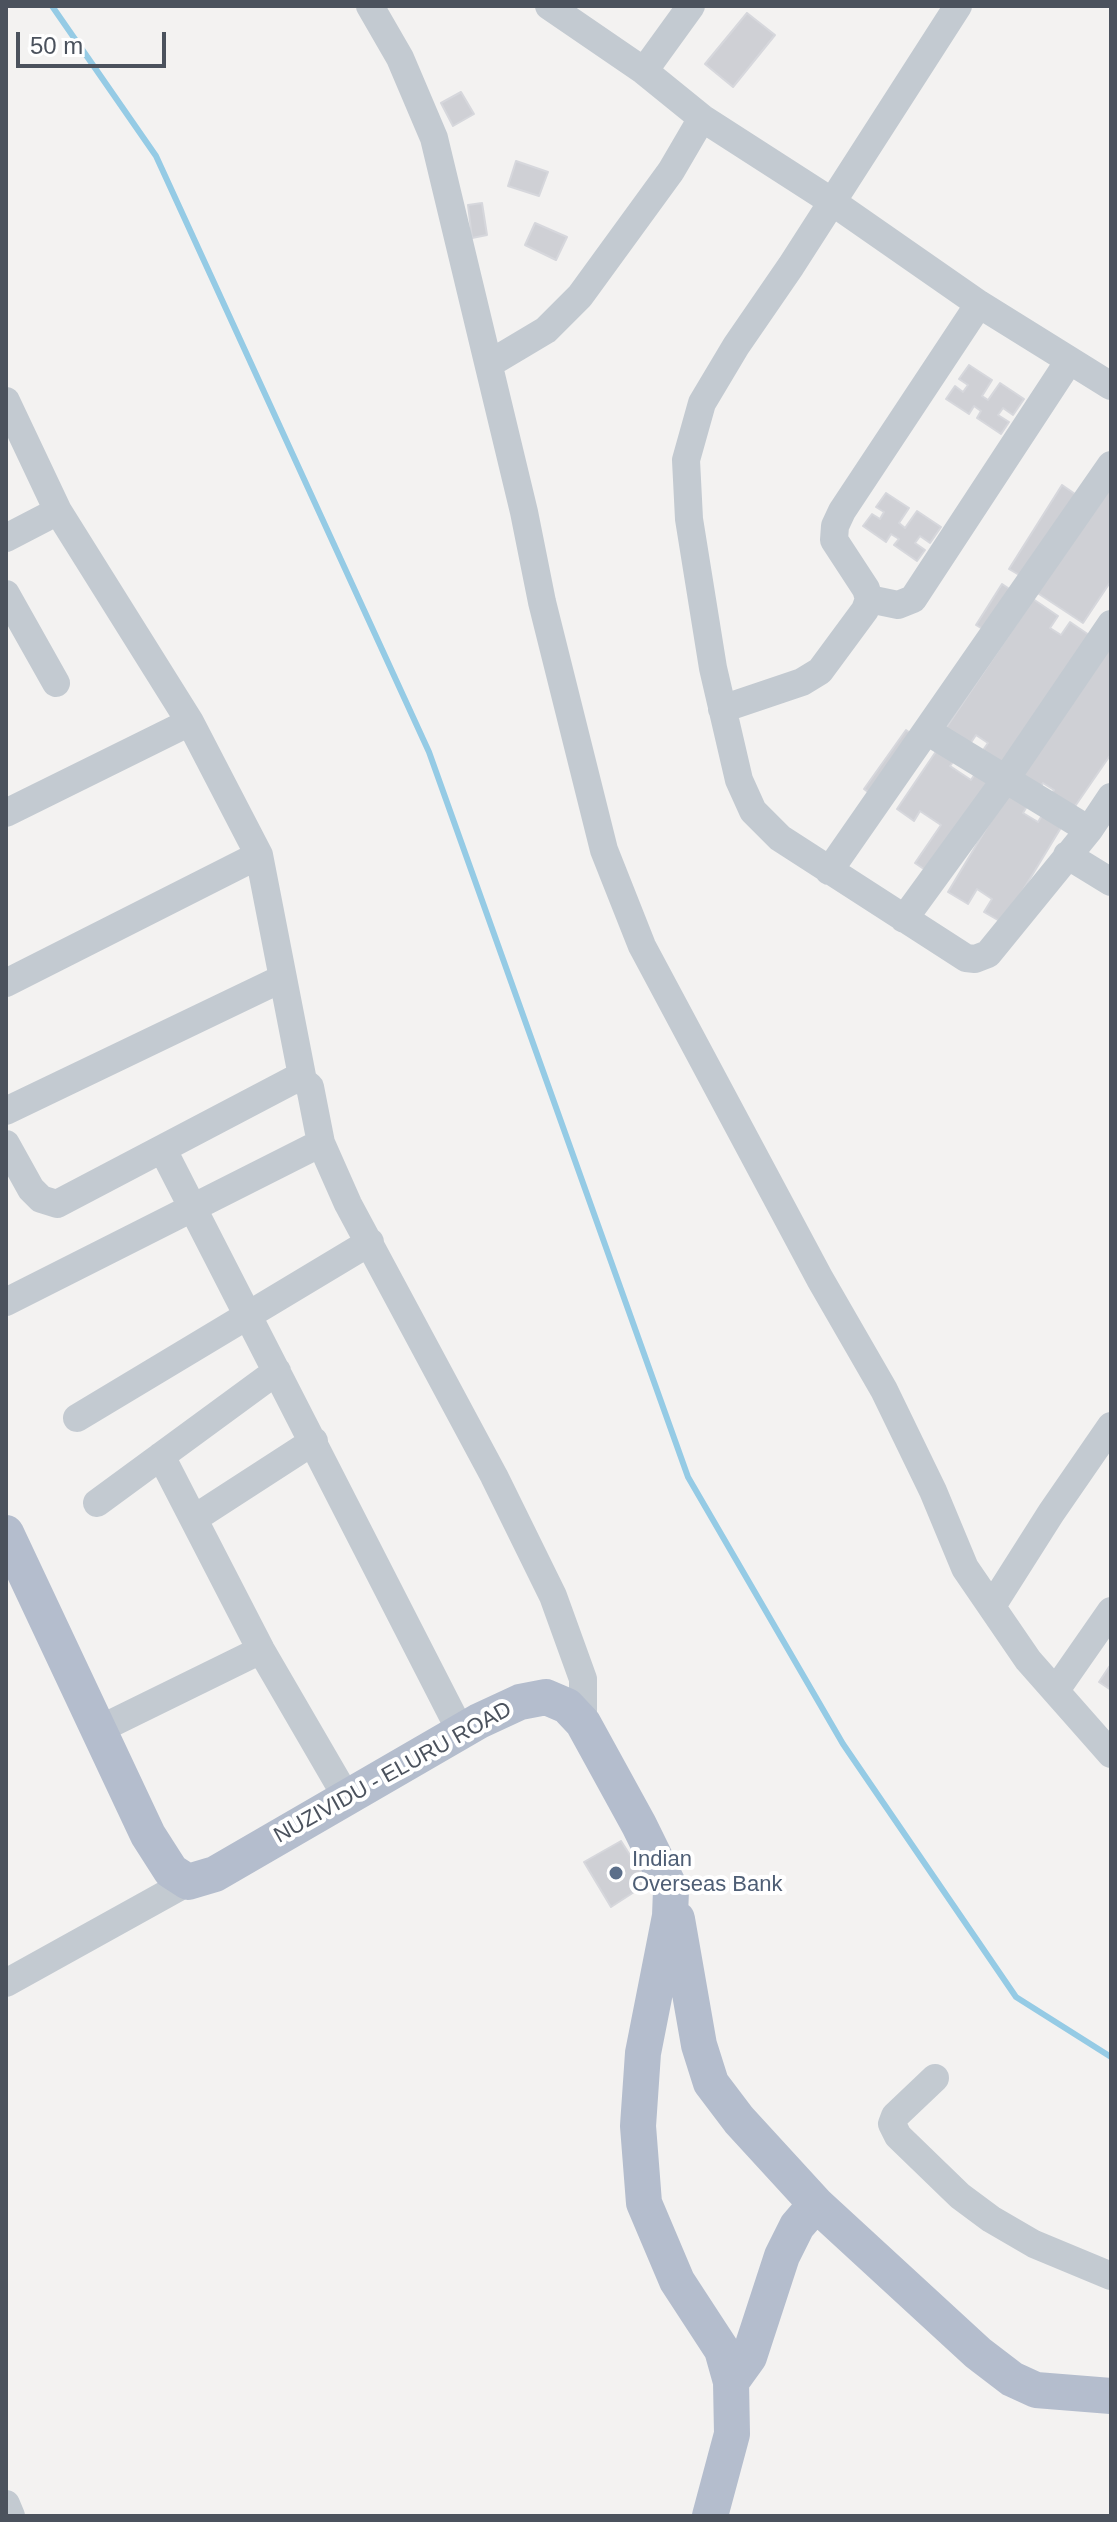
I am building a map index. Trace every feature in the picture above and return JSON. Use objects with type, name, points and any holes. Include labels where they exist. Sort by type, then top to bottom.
[{"type":"main road","points":[[6,1533],[148,1835],[171,1871],[188,1882]]},
{"type":"main road","name":"NUZIVIDU - ELURU ROAD","points":[[188,1882],[215,1874],[461,1732],[520,1702],[546,1697],[567,1706],[583,1723],[671,1890],[699,2045],[711,2083],[739,2120],[816,2204],[978,2353],[1012,2379],[1036,2390],[1111,2396]]},
{"type":"main road","points":[[671,1890],[670,1916],[643,2053],[638,2126],[644,2203],[677,2281],[722,2350],[731,2382],[732,2434],[710,2516]]},
{"type":"main road","points":[[731,2382],[749,2357],[782,2256],[797,2226],[816,2204]]},
{"type":"street","points":[[370,6],[400,58],[434,138],[524,512],[542,602],[604,850],[636,932],[820,1279],[884,1390],[933,1491],[965,1568],[1028,1660],[1111,1754]]},
{"type":"street","points":[[549,6],[644,71],[702,118],[831,201],[979,304],[1111,386]]},
{"type":"street","points":[[644,71],[691,6]]},
{"type":"street","points":[[958,6],[702,403],[686,460],[689,519],[713,668],[739,780],[753,811],[780,838],[966,958],[988,954],[1089,830],[1111,797]]},
{"type":"street","points":[[489,364],[546,330],[580,296],[671,171],[702,118]]},
{"type":"street","points":[[722,709],[802,682],[820,671],[865,610],[869,599],[866,589],[834,540],[835,526],[979,304]]},
{"type":"street","points":[[869,599],[898,605],[913,599],[1069,361]]},
{"type":"street","points":[[6,401],[58,511],[190,722],[259,855],[303,1081]]},
{"type":"street","points":[[829,871],[1111,465]]},
{"type":"street","points":[[6,538],[58,511]]},
{"type":"street","points":[[6,594],[56,683]]},
{"type":"street","points":[[904,919],[1005,780],[1111,624]]},
{"type":"street","points":[[6,813],[190,722]]},
{"type":"street","points":[[927,731],[1089,830]]},
{"type":"street","points":[[6,983],[259,855]]},
{"type":"street","points":[[1067,855],[1111,882]]},
{"type":"street","points":[[6,1111],[283,978]]},
{"type":"street","points":[[6,1144],[31,1189],[41,1199],[57,1204],[295,1079],[310,1087],[321,1143],[348,1204],[494,1476],[553,1596],[583,1679],[583,1723]]},
{"type":"street","points":[[6,1302],[321,1143]]},
{"type":"street","points":[[163,1150],[461,1732]]},
{"type":"street","points":[[77,1418],[370,1242]]},
{"type":"street","points":[[97,1503],[277,1371]]},
{"type":"street","points":[[992,1606],[1111,1426]]},
{"type":"street","points":[[195,1518],[314,1441]]},
{"type":"street","points":[[161,1456],[261,1650],[347,1798]]},
{"type":"street","points":[[1056,1690],[1111,1611]]},
{"type":"street","points":[[100,1729],[261,1650]]},
{"type":"street","points":[[6,1983],[188,1882]]},
{"type":"street","points":[[935,2078],[895,2116],[892,2124],[898,2136],[960,2196],[991,2219],[1034,2244],[1111,2276]]},
{"type":"street","points":[[6,2504],[11,2516]]},
{"type":"building","points":[[747,13],[775,35],[733,87],[705,64]]},
{"type":"building","points":[[461,92],[474,114],[453,126],[441,103]]},
{"type":"building","points":[[516,161],[548,172],[539,196],[508,186]]},
{"type":"building","points":[[482,203],[487,235],[472,238],[468,205]]},
{"type":"building","points":[[535,223],[567,237],[556,260],[525,245]]},
{"type":"building","points":[[969,365],[992,380],[982,396],[988,400],[1000,383],[1024,399],[1013,415],[1003,408],[998,415],[1009,422],[1001,434],[977,418],[981,411],[974,406],[969,414],[946,399],[955,386],[963,392],[968,385],[959,379]]},
{"type":"building","points":[[1111,478],[1111,581],[1083,623],[1036,592]]},
{"type":"building","points":[[1062,485],[1078,496],[1026,579],[1009,569]]},
{"type":"building","points":[[886,493],[909,508],[899,523],[905,528],[917,511],[941,527],[930,543],[920,536],[915,543],[925,550],[917,561],[894,545],[899,539],[891,534],[886,542],[863,526],[872,514],[880,519],[884,512],[876,507]]},
{"type":"building","points":[[1002,584],[1017,594],[991,634],[976,625]]},
{"type":"building","points":[[1033,599],[1058,616],[1050,628],[1061,635],[1070,622],[1092,637],[1003,768],[981,753],[988,743],[976,735],[968,747],[944,731]]},
{"type":"building","points":[[1100,642],[1111,651],[1111,754],[1069,815],[1047,800],[1054,790],[1043,783],[1035,795],[1010,778]]},
{"type":"building","points":[[906,730],[923,742],[881,802],[864,789]]},
{"type":"building","points":[[937,750],[954,761],[950,766],[971,780],[975,774],[994,787],[934,876],[915,863],[941,825],[920,811],[914,821],[897,809]]},
{"type":"building","points":[[1009,791],[1029,803],[1023,813],[1038,822],[1043,814],[1062,826],[1003,923],[984,912],[992,899],[977,889],[968,904],[948,892]]},
{"type":"building","points":[[1111,1664],[1111,1690],[1099,1682]]},
{"type":"building","name":"Indian Overseas Bank","points":[[621,1841],[648,1883],[611,1907],[584,1862]]},
{"type":"waterway","points":[[52,6],[156,156],[429,752],[688,1477],[843,1744],[1016,1997],[1111,2057]]},
{"type":"place","name":"Indian Overseas Bank","points":[[616,1873]]}]
